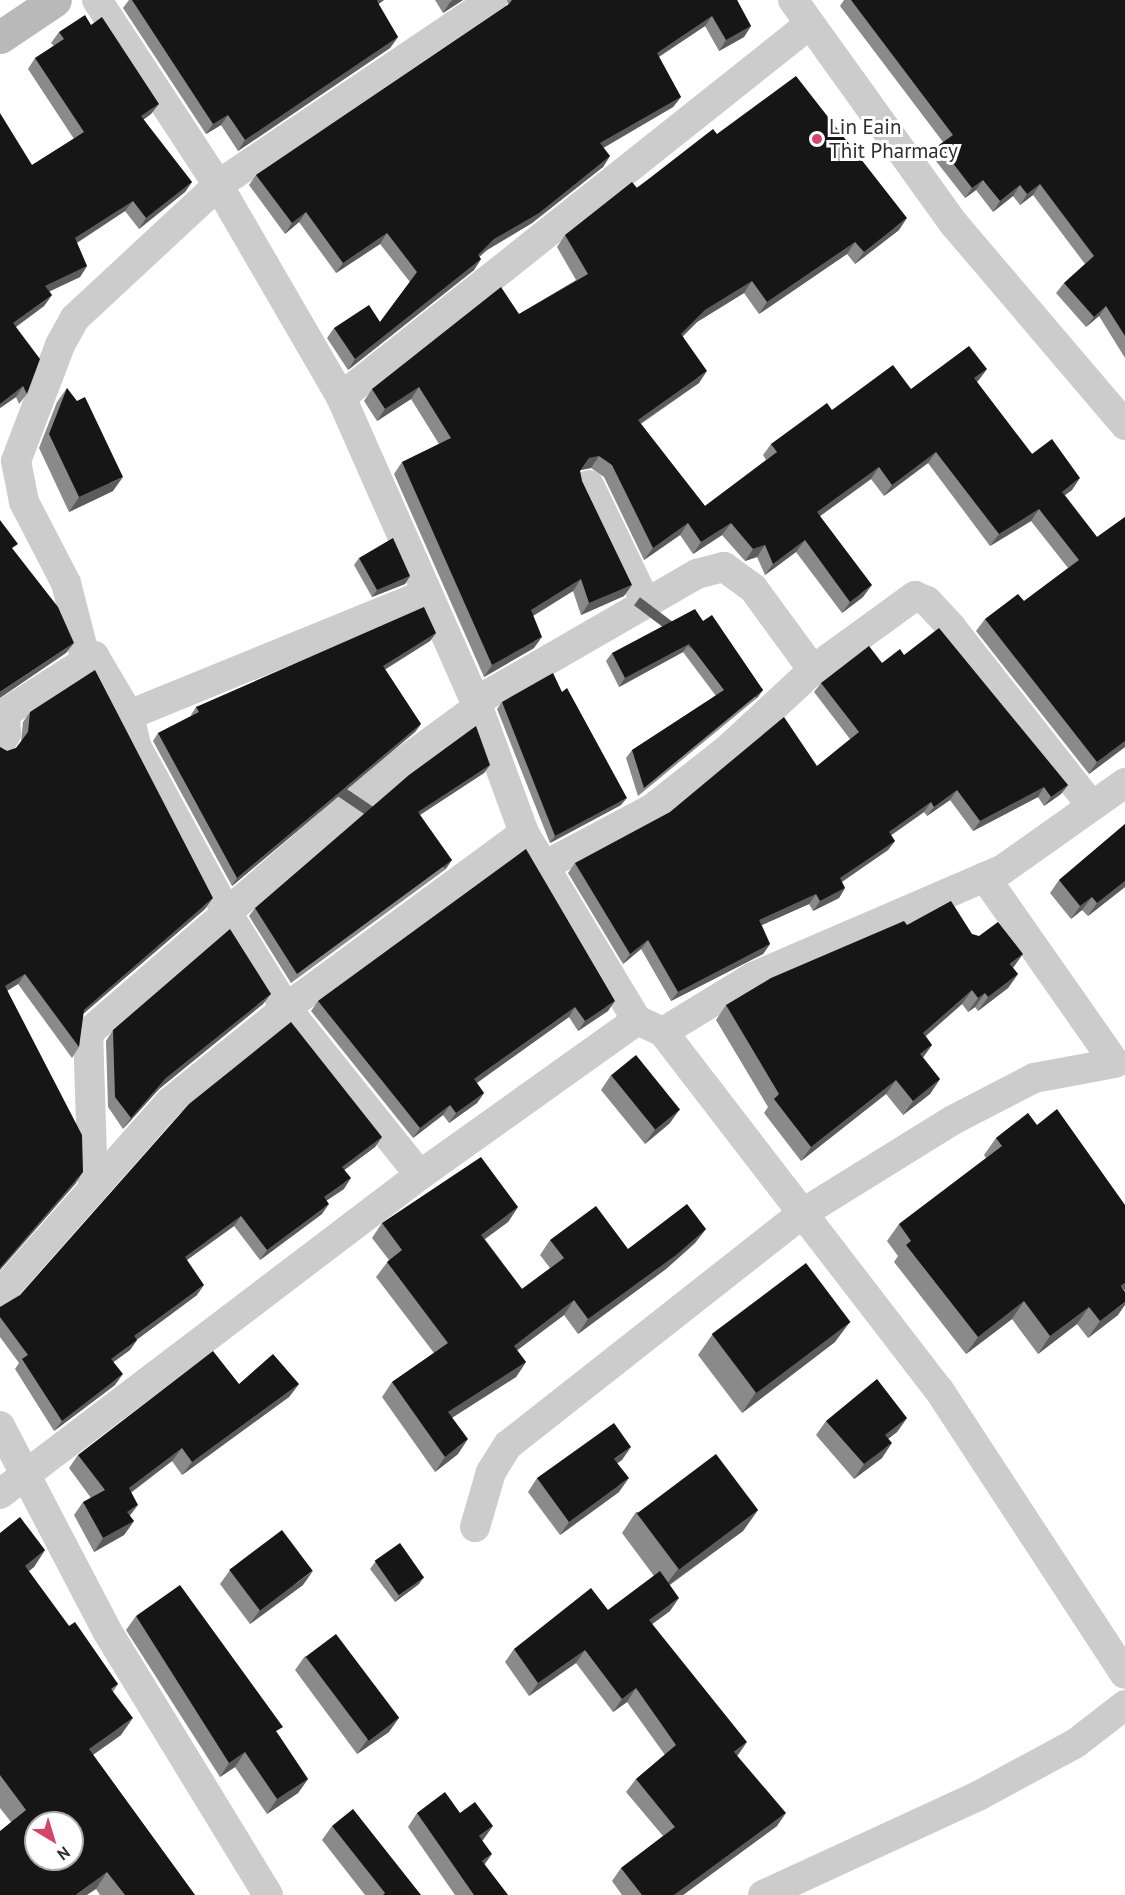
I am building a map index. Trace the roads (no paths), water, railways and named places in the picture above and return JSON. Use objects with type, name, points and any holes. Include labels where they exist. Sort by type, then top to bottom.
[{"type":"street","points":[[0,37],[55,0]]},
{"type":"street","points":[[97,0],[218,185],[340,397],[425,594],[477,705],[524,833],[650,1026],[803,1213],[939,1390],[1125,1674]]},
{"type":"street","points":[[85,657],[66,583],[24,502],[16,461],[60,345],[75,318],[218,185],[492,0]]},
{"type":"street","points":[[340,397],[802,12],[954,224],[1125,424]]},
{"type":"street","points":[[589,485],[646,603]]},
{"type":"street","points":[[93,1188],[88,1033],[392,770],[477,705],[697,574],[724,567],[737,571],[813,670]]},
{"type":"street","points":[[129,715],[425,594]]},
{"type":"street","points":[[546,865],[653,808],[729,749],[813,670],[897,604],[915,596],[927,601],[1092,806]]},
{"type":"street","points":[[0,744],[6,734],[5,713],[85,657],[94,656],[129,715],[136,746],[226,912],[286,1008],[420,1175]]},
{"type":"street","points":[[12,1485],[420,1175],[650,1026],[753,977],[985,877],[1125,783]]},
{"type":"street","points":[[0,1294],[170,1102],[286,1008],[524,833]]},
{"type":"street","points":[[475,1527],[491,1472],[508,1445],[803,1213],[953,1120],[1034,1078],[1120,1061],[985,877]]},
{"type":"street","points":[[0,1425],[12,1485],[107,1631],[268,1895]]},
{"type":"street","points":[[763,1895],[978,1796],[1076,1743],[1125,1705]]},
{"type":"place","name":"Lin Eain Thit Pharmacy","points":[[817,139]]}]
